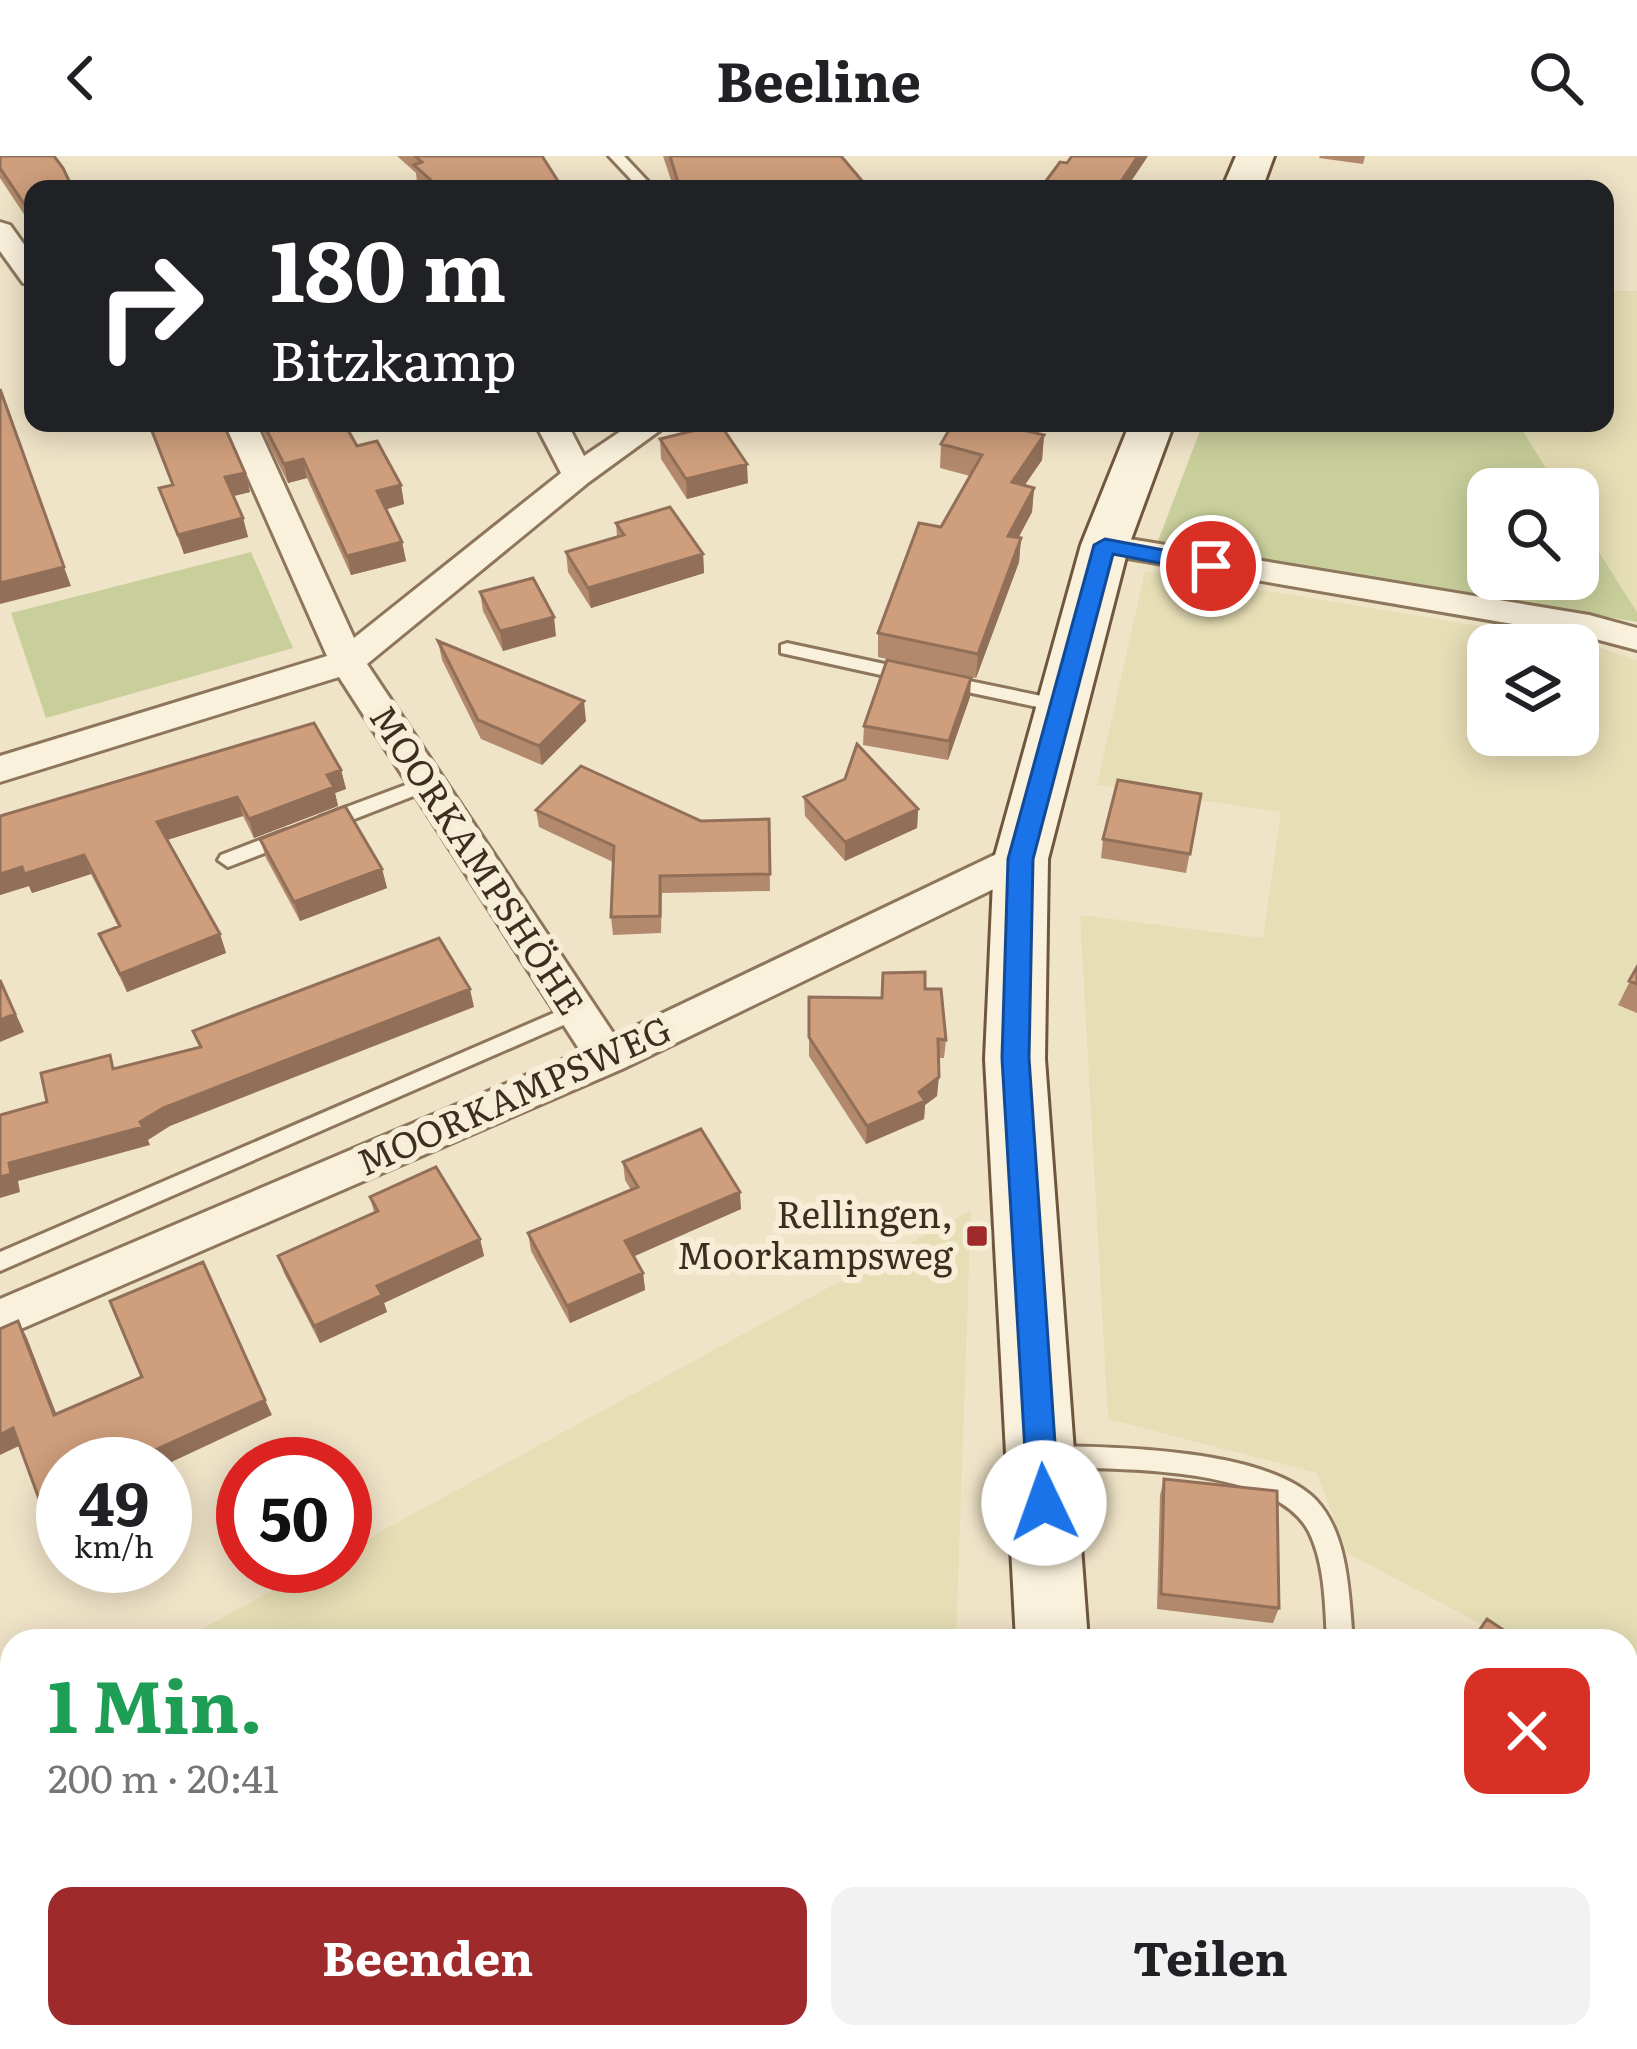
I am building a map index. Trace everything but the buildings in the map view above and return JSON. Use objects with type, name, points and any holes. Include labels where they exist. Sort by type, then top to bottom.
[{"type":"main road","points":[[1051,1629],[1015,1058],[1021,859],[1105,545],[1149,432]]},
{"type":"street","points":[[0,231],[24,264]]},
{"type":"street","name":"MOORKAMPSHÖHE","points":[[244,432],[347,662],[607,1058]]},
{"type":"street","points":[[556,432],[578,475]]},
{"type":"street","points":[[2,761],[347,662],[578,475],[641,432]]},
{"type":"street","points":[[1105,545],[1589,626],[1637,639]]},
{"type":"street","name":"MOORKAMPSWEG","points":[[0,1319],[607,1058],[1021,859]]},
{"type":"lane","points":[[616,156],[639,180]]},
{"type":"lane","points":[[787,649],[1062,706]]},
{"type":"lane","points":[[228,860],[427,783]]},
{"type":"lane","points":[[0,1262],[577,1011]]},
{"type":"lane","points":[[1041,1457],[1110,1458],[1259,1477],[1307,1509],[1334,1566],[1339,1629]]},
{"type":"shaded area","points":[[1614,291],[1637,291],[1637,612],[1599,552],[1599,468],[1546,468],[1524,432],[1614,432]]},
{"type":"shaded area","points":[[1145,571],[1467,624],[1467,756],[1599,756],[1599,647],[1637,660],[1637,1629],[1490,1629],[1347,1553],[1317,1473],[1108,1419],[1080,915],[1263,938],[1281,812],[1097,785]]},
{"type":"shaded area","points":[[971,1210],[956,1629],[202,1629],[268,1593],[372,1593],[372,1536]]},
{"type":"green space","points":[[1200,432],[1524,432],[1546,468],[1467,468],[1467,593],[1158,541]]},
{"type":"green space","points":[[251,552],[293,648],[46,718],[11,613]]},
{"type":"green space","points":[[1599,552],[1637,612],[1637,622],[1507,600],[1599,600]]},
{"type":"place","name":"Rellingen, Moorkampsweg","points":[[977,1236]]},
{"type":"route","points":[[1044,1503],[1015,1058],[1021,859],[1105,545],[1211,566]]}]
